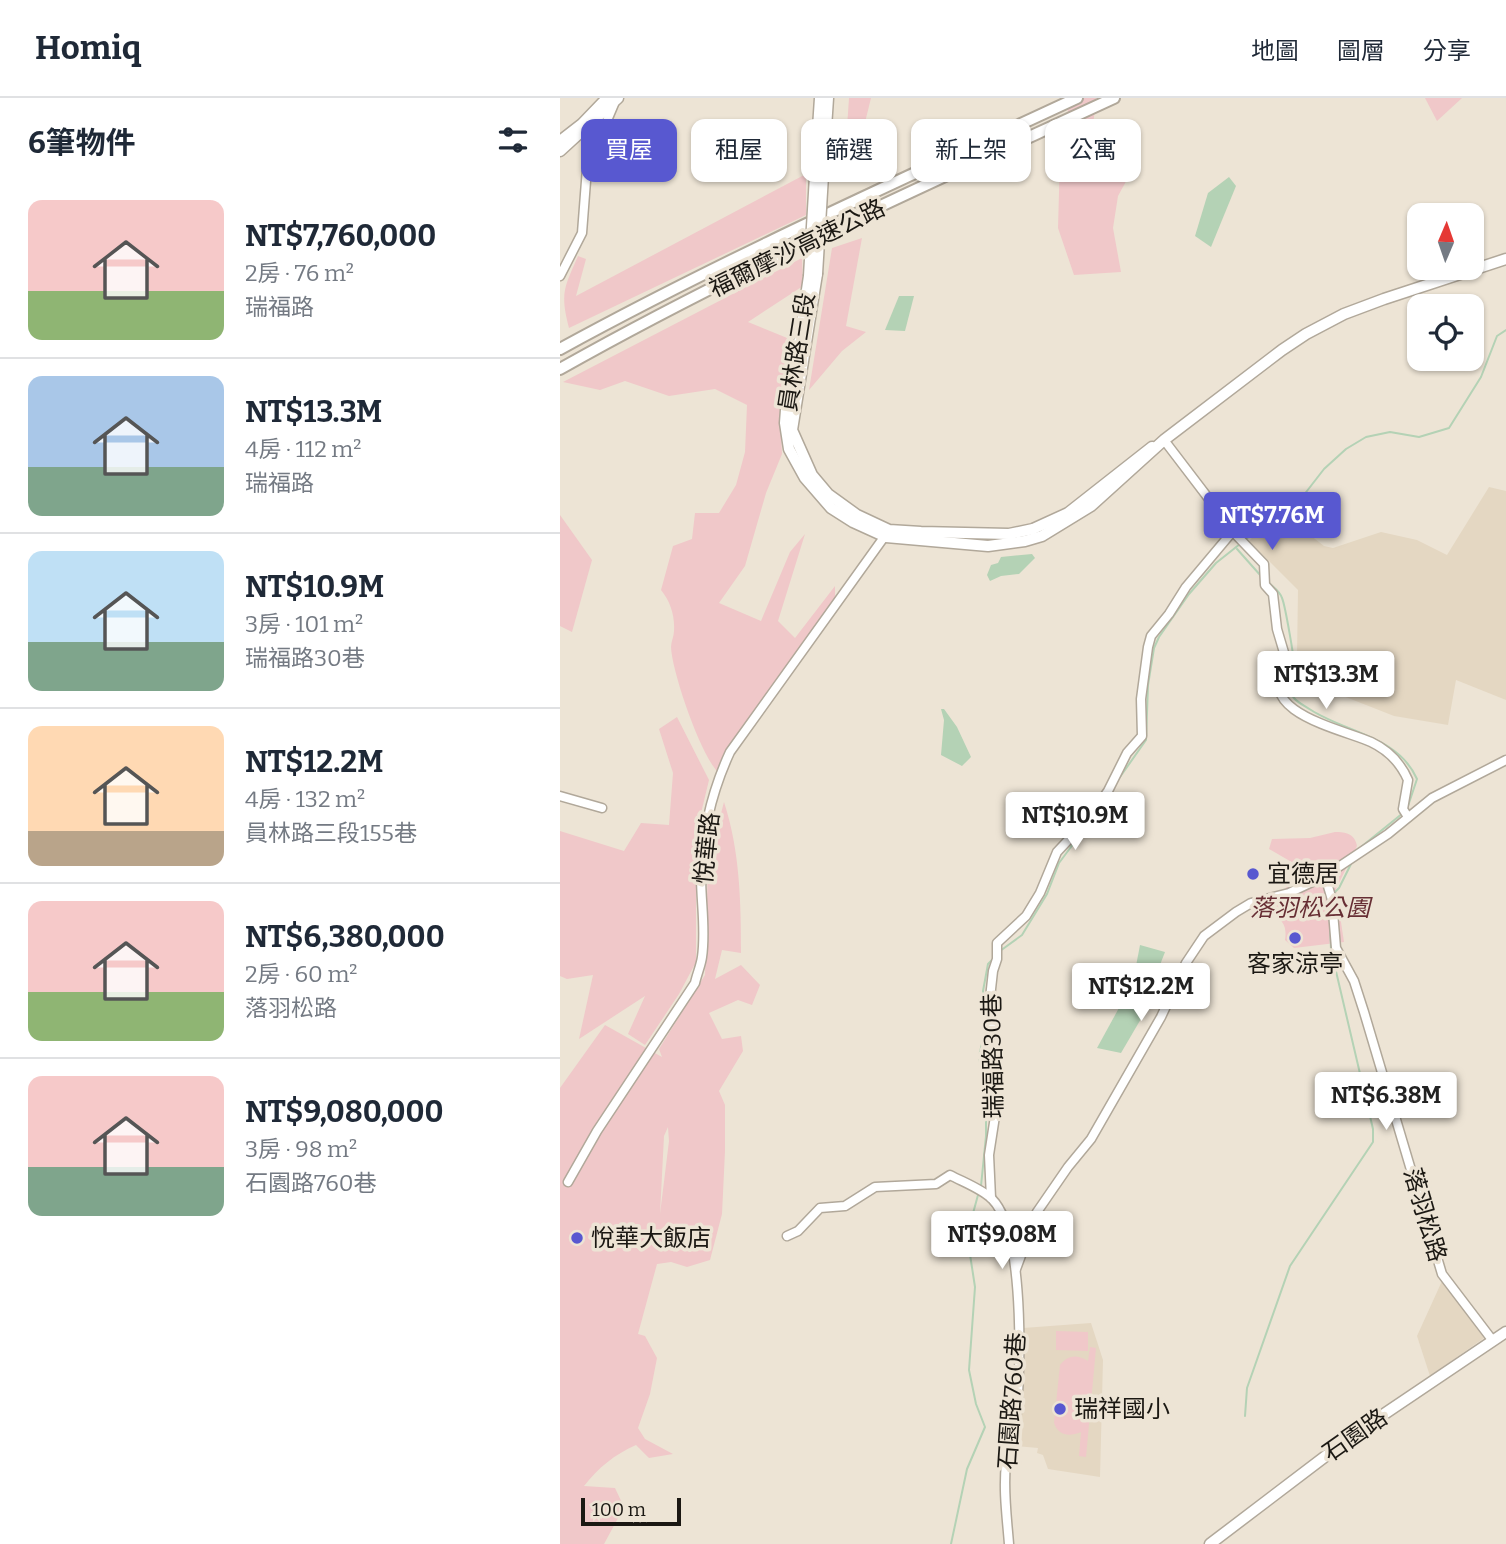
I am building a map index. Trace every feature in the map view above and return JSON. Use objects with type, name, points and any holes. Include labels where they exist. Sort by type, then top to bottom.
[{"type":"highway","name":"福爾摩沙高速公路","points":[[560,349],[636,308],[810,222],[1077,98]]},
{"type":"highway","name":"福爾摩沙高速公路","points":[[560,369],[675,308],[863,215],[1111,99]]},
{"type":"main road","points":[[560,141],[614,99]]},
{"type":"main road","points":[[560,150],[614,99]]},
{"type":"main road","name":"員林路三段","points":[[824,99],[813,275],[787,397],[785,423],[789,449],[805,478],[831,508],[853,523],[887,533],[988,546],[1026,541],[1050,531],[1091,506],[1164,440],[1282,349],[1306,334],[1371,304],[1506,259]]},
{"type":"main road","name":"石園路","points":[[1210,1544],[1356,1433],[1506,1332]]},
{"type":"street","points":[[560,276],[582,233],[587,168],[614,99]]},
{"type":"street","points":[[1164,440],[1233,531],[1264,564],[1265,579],[1273,594],[1278,629],[1288,667],[1280,675],[1278,689],[1282,699],[1322,726],[1373,743],[1394,758],[1408,780],[1405,814]]},
{"type":"street","name":"瑞福路30巷","points":[[991,1198],[989,1155],[998,1097],[990,998],[997,943],[1026,916],[1040,893],[1057,852],[1089,818],[1108,791],[1127,753],[1142,736],[1141,699],[1147,647],[1151,636],[1170,614],[1186,587],[1233,531]]},
{"type":"street","name":"悅華路","points":[[568,1182],[604,1119],[695,983],[702,957],[703,846],[717,780],[730,752],[887,533]]},
{"type":"street","points":[[1016,1269],[1037,1212],[1096,1131],[1161,1017],[1186,963],[1204,936],[1251,903],[1289,893],[1325,876],[1388,834],[1405,814],[1506,760]]},
{"type":"street","points":[[560,796],[602,808]]},
{"type":"street","name":"落羽松路","points":[[1325,876],[1331,896],[1336,948],[1354,981],[1442,1274],[1493,1341]]},
{"type":"street","points":[[787,1236],[798,1231],[820,1208],[845,1206],[875,1187],[936,1184],[950,1175],[991,1198]]},
{"type":"street","name":"石園路760巷","points":[[991,1198],[1009,1230],[1016,1269],[1020,1346],[1013,1441],[1006,1463],[1009,1544]]},
{"type":"shaded area","points":[[1229,177],[1236,186],[1211,247],[1195,236],[1208,193]]},
{"type":"shaded area","points":[[899,296],[914,296],[905,331],[885,330]]},
{"type":"shaded area","points":[[1489,487],[1506,491],[1506,700],[1456,680],[1448,725],[1394,716],[1300,679],[1297,656],[1298,590],[1249,541],[1278,510],[1324,546],[1333,548],[1381,532],[1417,540],[1447,555]]},
{"type":"shaded area","points":[[1032,554],[1035,558],[1019,574],[1001,576],[990,581],[987,575],[991,565],[998,563],[1001,557]]},
{"type":"shaded area","points":[[941,709],[944,709],[957,727],[971,757],[962,766],[941,755],[944,720]]},
{"type":"shaded area","points":[[1140,945],[1165,952],[1158,970],[1136,966]]},
{"type":"shaded area","points":[[1137,975],[1156,976],[1162,983],[1121,1053],[1097,1048]]},
{"type":"shaded area","points":[[1442,1281],[1484,1338],[1430,1376],[1417,1336]]},
{"type":"shaded area","name":"瑞祥國小","points":[[1091,1323],[1103,1360],[1100,1477],[1048,1469],[1043,1455],[1037,1453],[1038,1448],[1015,1446],[1024,1373],[1023,1328]]},
{"type":"green space","points":[[849,98],[871,98],[866,119],[848,119]]},
{"type":"green space","points":[[1070,98],[1096,98],[1094,119],[1066,119]]},
{"type":"green space","points":[[1425,98],[1462,98],[1437,121]]},
{"type":"green space","points":[[801,177],[801,182],[806,182],[806,215],[569,328],[564,298],[569,276],[578,256],[586,259],[576,296]]},
{"type":"green space","points":[[1059,182],[1126,182],[1118,196],[1113,228],[1121,272],[1074,275],[1058,228]]},
{"type":"green space","points":[[862,238],[846,326],[866,332],[842,351],[809,390],[832,248]]},
{"type":"green space","points":[[802,258],[803,286],[748,322],[797,342],[781,433],[782,454],[766,493],[745,566],[719,603],[761,621],[790,552],[805,534],[778,621],[795,638],[835,586],[835,602],[717,771],[695,730],[682,692],[671,647],[673,614],[661,590],[673,546],[692,539],[695,513],[719,513],[736,485],[745,452],[747,405],[715,389],[669,396],[625,381],[600,390],[563,382]]},
{"type":"green space","points":[[560,515],[592,560],[572,632],[560,626]]},
{"type":"green space","points":[[677,717],[709,780],[696,834],[696,962],[679,994],[645,1045],[628,1034],[645,996],[579,1039],[593,975],[567,979],[560,976],[560,831],[624,851],[641,823],[669,825],[673,773],[659,729]]},
{"type":"green space","points":[[724,802],[736,858],[741,953],[722,950],[715,979],[741,965],[760,985],[752,1005],[738,1000],[709,1013],[722,1039],[741,1036],[743,1051],[719,1091],[725,1105],[722,1214],[710,1260],[687,1267],[671,1262],[657,1264],[638,1334],[645,1336],[657,1358],[650,1394],[638,1428],[645,1439],[673,1454],[649,1458],[636,1445],[607,1462],[584,1486],[615,1488],[624,1507],[604,1544],[560,1544],[560,1088],[605,1025],[662,1057],[659,1049],[705,975],[708,863]],"holes":[[[668,1127],[669,1141],[660,1214],[664,1136]]]},
{"type":"green space","name":"落羽松公園","points":[[1335,832],[1349,834],[1357,846],[1336,889],[1344,942],[1294,948],[1285,940],[1284,925],[1273,906],[1285,890],[1295,864],[1269,849],[1272,839],[1310,838]]},
{"type":"green space","points":[[1056,1331],[1088,1332],[1088,1351],[1056,1350]]},
{"type":"green space","points":[[1090,1347],[1096,1348],[1086,1457],[1079,1456],[1081,1432],[1065,1434],[1059,1431],[1054,1423],[1060,1365],[1073,1357],[1088,1361]]},
{"type":"waterway","points":[[1244,540],[1293,509],[1324,469],[1346,449],[1366,437],[1390,432],[1419,437],[1449,428],[1481,377],[1497,336],[1506,330]]},
{"type":"waterway","points":[[1120,777],[1146,740],[1148,685],[1154,648],[1159,637],[1189,594],[1216,563],[1240,544]]},
{"type":"waterway","points":[[1237,549],[1261,576]]},
{"type":"waterway","points":[[1268,582],[1281,596],[1285,611],[1294,663],[1290,682],[1291,694],[1325,718],[1385,744],[1397,753],[1417,779],[1407,809]]},
{"type":"waterway","points":[[1361,847],[1403,813]]},
{"type":"waterway","points":[[1000,951],[1022,935],[1047,894],[1059,863],[1085,828]]},
{"type":"waterway","points":[[1332,895],[1339,888],[1351,864]]},
{"type":"waterway","points":[[1245,1416],[1247,1388],[1290,1266],[1373,1142],[1373,1129],[1331,950],[1329,899]]},
{"type":"waterway","points":[[981,1186],[986,1102],[979,1056],[986,1028],[983,991],[988,964],[992,960]]},
{"type":"waterway","points":[[951,1544],[967,1469],[985,1427],[976,1404],[969,1370],[975,1287],[969,1248],[972,1217],[978,1195]]},
{"type":"place","name":"宜德居","points":[[1253,874]]},
{"type":"place","name":"客家涼亭","points":[[1295,938]]},
{"type":"place","name":"悅華大飯店","points":[[577,1238]]},
{"type":"place","name":"瑞祥國小","points":[[1060,1409]]}]
